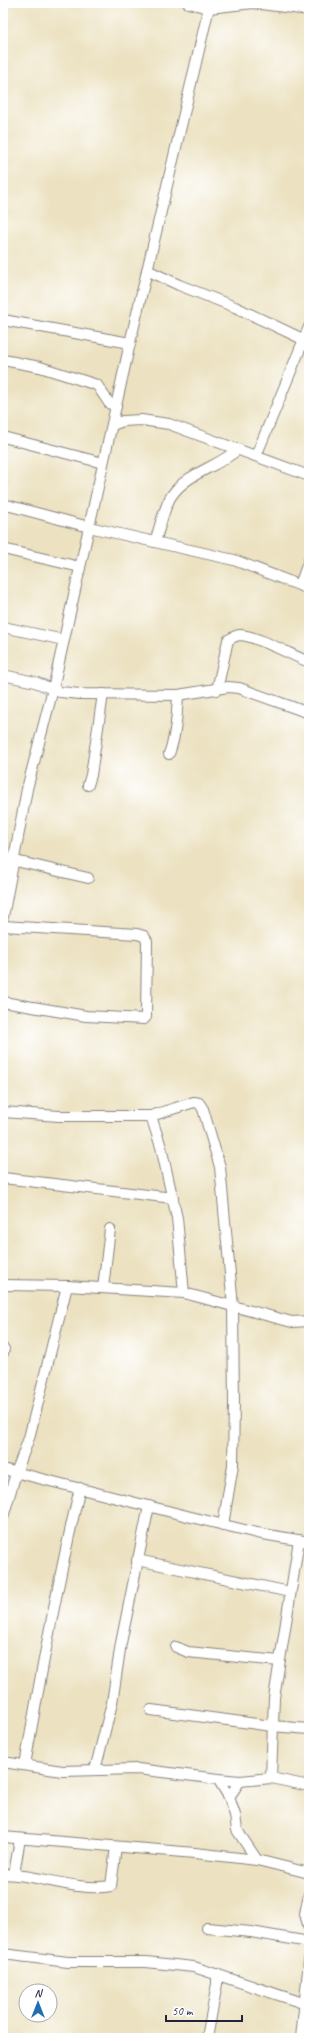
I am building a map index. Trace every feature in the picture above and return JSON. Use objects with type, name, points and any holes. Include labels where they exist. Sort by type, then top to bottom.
[{"type":"street","points":[[188,3],[210,5],[253,3],[309,10]]},
{"type":"street","points":[[3,917],[8,859],[53,689],[130,343],[210,5]]},
{"type":"street","points":[[147,270],[179,285],[235,307],[307,341]]},
{"type":"street","points":[[3,320],[130,343]]},
{"type":"street","points":[[256,456],[307,341],[309,327]]},
{"type":"street","points":[[3,360],[40,367],[97,386],[109,403],[116,407]]},
{"type":"street","points":[[112,425],[132,420],[156,421],[169,424],[309,476]]},
{"type":"street","points":[[3,437],[103,463]]},
{"type":"street","points":[[155,542],[172,495],[186,482],[207,468],[229,458],[238,449]]},
{"type":"street","points":[[3,504],[90,527],[234,560],[305,587],[309,560]]},
{"type":"street","points":[[3,549],[80,567]]},
{"type":"street","points":[[3,627],[64,640]]},
{"type":"street","points":[[217,690],[228,640],[233,637],[240,635],[270,644],[309,662]]},
{"type":"street","points":[[3,674],[35,682],[69,694],[178,695],[217,690],[228,687],[239,688],[309,713]]},
{"type":"street","points":[[88,785],[91,775],[103,694]]},
{"type":"street","points":[[169,754],[173,744],[178,695]]},
{"type":"street","points":[[8,859],[88,878]]},
{"type":"street","points":[[3,926],[137,934],[144,936],[147,941],[146,1017],[144,1019],[86,1016],[3,1002]]},
{"type":"street","points":[[3,1112],[59,1116],[151,1116],[194,1102],[199,1103],[204,1109],[220,1167],[233,1306],[233,1465],[224,1525]]},
{"type":"street","points":[[151,1116],[173,1198],[180,1241],[184,1293]]},
{"type":"street","points":[[3,1178],[173,1198]]},
{"type":"street","points":[[103,1288],[110,1229]]},
{"type":"street","points":[[3,1285],[67,1286],[184,1293],[292,1322],[309,1321]]},
{"type":"street","points":[[3,1517],[16,1473],[29,1438],[67,1286]]},
{"type":"street","points":[[3,1469],[224,1525],[304,1541],[290,1592],[279,1660],[272,1726],[271,1778]]},
{"type":"street","points":[[25,1765],[45,1651],[66,1546],[80,1488]]},
{"type":"street","points":[[95,1770],[112,1703],[121,1643],[149,1506]]},
{"type":"street","points":[[137,1560],[290,1592]]},
{"type":"street","points":[[176,1647],[188,1652],[279,1660]]},
{"type":"street","points":[[151,1710],[272,1726],[309,1729]]},
{"type":"street","points":[[3,1762],[62,1771],[138,1769],[218,1779],[240,1780],[271,1778],[309,1786]]},
{"type":"street","points":[[218,1779],[229,1798],[235,1815],[237,1830],[257,1860]]},
{"type":"street","points":[[229,1798],[240,1780]]},
{"type":"street","points":[[3,1837],[116,1847],[178,1850],[257,1860],[309,1873]]},
{"type":"street","points":[[14,1874],[20,1839]]},
{"type":"street","points":[[3,1874],[14,1874],[61,1884],[111,1886],[116,1847]]},
{"type":"street","points":[[309,1894],[305,1914],[309,1928]]},
{"type":"street","points":[[207,1928],[250,1932],[309,1942]]},
{"type":"street","points":[[3,1956],[68,1962],[146,1962],[194,1967],[306,2004]]},
{"type":"street","points":[[301,2038],[306,2004],[309,1960]]},
{"type":"street","points":[[207,2038],[217,1984],[217,1974]]}]
